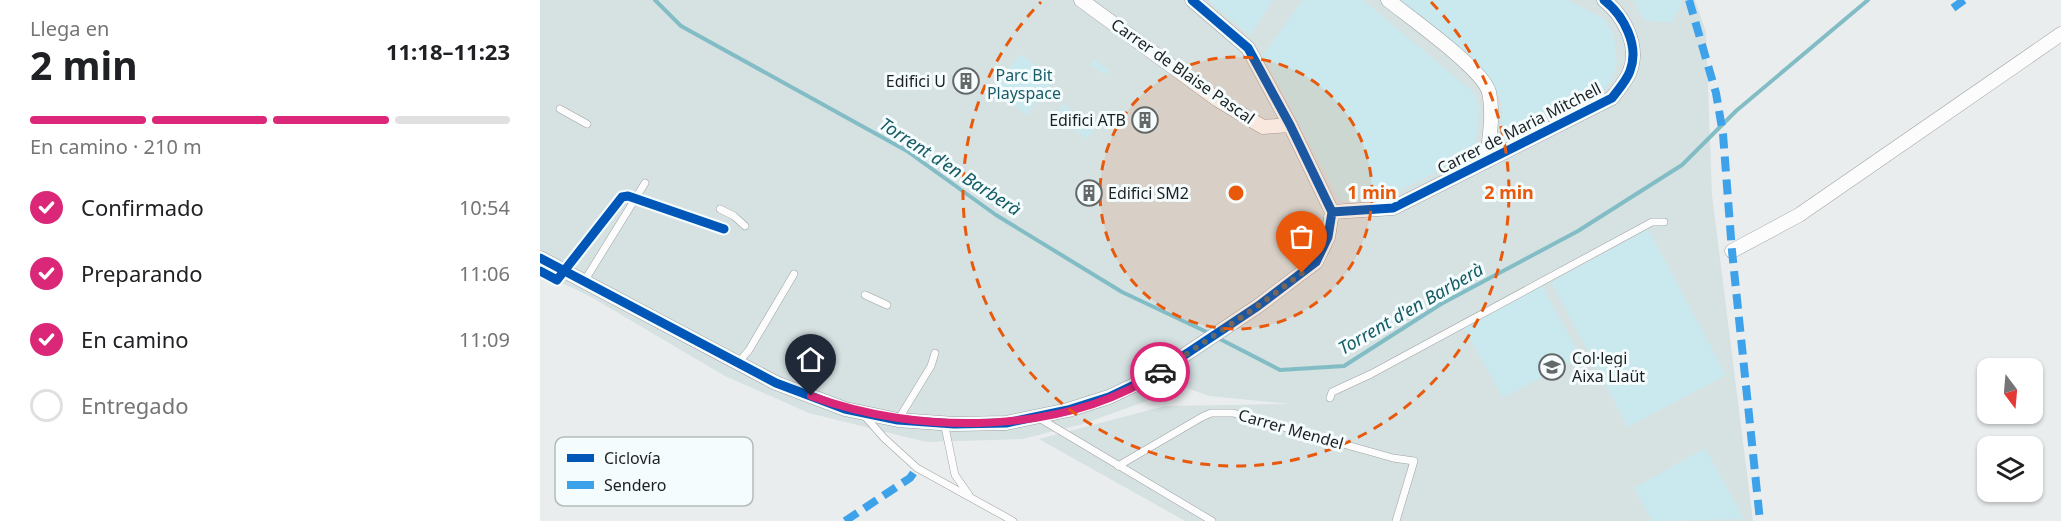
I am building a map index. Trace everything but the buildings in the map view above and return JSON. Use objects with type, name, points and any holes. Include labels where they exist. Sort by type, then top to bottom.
[{"type":"street","name":"Carrer de Blaise Pascal","points":[[1081,0],[1218,100],[1263,128],[1290,125]]},
{"type":"street","points":[[540,258],[776,383],[861,412],[898,420],[1006,423],[1068,410],[1109,397],[1154,376],[1258,306],[1316,262],[1328,237],[1332,212],[1290,125],[1248,48],[1192,0]]},
{"type":"street","points":[[1388,0],[1473,69],[1488,89],[1492,111],[1487,161]]},
{"type":"street","name":"Carrer de Maria Mitchell","points":[[1332,212],[1393,208],[1612,98],[1631,70],[1631,39],[1617,11],[1604,0]]},
{"type":"street","points":[[1732,251],[1799,215],[2061,34]]},
{"type":"lane","points":[[560,109],[587,124]]},
{"type":"lane","points":[[585,280],[645,183]]},
{"type":"lane","points":[[720,209],[734,216],[745,226]]},
{"type":"lane","points":[[1330,398],[1332,392],[1407,355],[1652,222],[1664,222]]},
{"type":"lane","points":[[738,363],[749,350],[794,274]]},
{"type":"lane","points":[[865,295],[887,305]]},
{"type":"lane","points":[[898,420],[931,366],[935,353]]},
{"type":"lane","points":[[861,412],[884,438],[916,468],[1013,521]]},
{"type":"lane","name":"Carrer Mendel","points":[[1118,466],[1202,417],[1211,413],[1233,413],[1393,458],[1414,461],[1396,521]]},
{"type":"lane","points":[[1037,417],[1212,521]]},
{"type":"lane","points":[[944,422],[955,475],[970,498]]},
{"type":"shaded area","points":[[540,0],[1695,0],[1706,32],[1712,195],[1753,521],[1185,521],[1039,439],[1165,406],[1289,404],[1209,396],[1174,383],[1152,399],[1083,424],[1022,439],[926,442],[809,413],[725,376],[591,297],[540,272]]},
{"type":"green space","points":[[1208,0],[1273,0],[1250,35]]},
{"type":"green space","points":[[1303,0],[1363,0],[1473,92],[1480,108],[1474,153],[1391,195],[1340,201],[1263,55]]},
{"type":"green space","points":[[1399,0],[1568,0],[1604,19],[1614,36],[1617,64],[1611,81],[1600,92],[1499,140],[1502,109],[1497,91],[1490,80],[1467,55]]},
{"type":"green space","points":[[1634,0],[1681,0],[1682,5],[1671,23],[1644,20]]},
{"type":"green space","name":"Parc Bit Playspace","points":[[1020,54],[1054,79],[1027,115],[993,90]]},
{"type":"green space","points":[[1094,59],[1109,69],[1105,75],[1090,65]]},
{"type":"green space","points":[[1063,104],[1095,127],[1087,139],[1055,116]]},
{"type":"green space","points":[[1648,229],[1726,375],[1628,427],[1551,282]]},
{"type":"green space","points":[[1542,286],[1581,357],[1503,398],[1464,327]]},
{"type":"green space","points":[[1705,448],[1744,519],[1652,521],[1634,488]]},
{"type":"waterway","name":"Torrent d'en Barberà","points":[[655,0],[681,26],[907,151],[996,215],[1122,292],[1211,334]]},
{"type":"waterway","name":"Torrent d'en Barberà","points":[[1218,338],[1280,370],[1344,366],[1441,304],[1578,231],[1682,165],[1736,111],[1868,0]]},
{"type":"marked path","points":[[1689,0],[1716,93],[1723,134],[1732,251],[1760,521]]},
{"type":"marked path","points":[[1953,8],[1964,0]]},
{"type":"marked path","points":[[845,521],[910,478],[917,468]]},
{"type":"cycle path","points":[[540,258],[776,383],[845,409],[898,420],[954,424],[1006,423],[1068,410],[1109,397],[1153,376],[1258,306],[1316,262],[1328,237],[1332,212],[1290,125],[1248,48],[1192,0]]},
{"type":"cycle path","points":[[1332,212],[1393,208],[1612,98],[1629,74],[1633,51],[1623,22],[1604,0]]},
{"type":"cycle path","points":[[540,271],[557,280],[622,197],[628,196],[724,229]]},
{"type":"way so far","points":[[1160,372],[1258,306],[1302,273]]},
{"type":"place","name":"Edifici U","points":[[966,81]]},
{"type":"place","name":"Edifici ATB","points":[[1145,120]]},
{"type":"place","name":"Edifici SM2","points":[[1089,193]]},
{"type":"place","name":"Col·legi Aixa Llaüt","points":[[1552,367]]},
{"type":"route","points":[[811,396],[845,409],[898,420],[954,424],[1006,423],[1068,410],[1109,397],[1160,372]]}]
